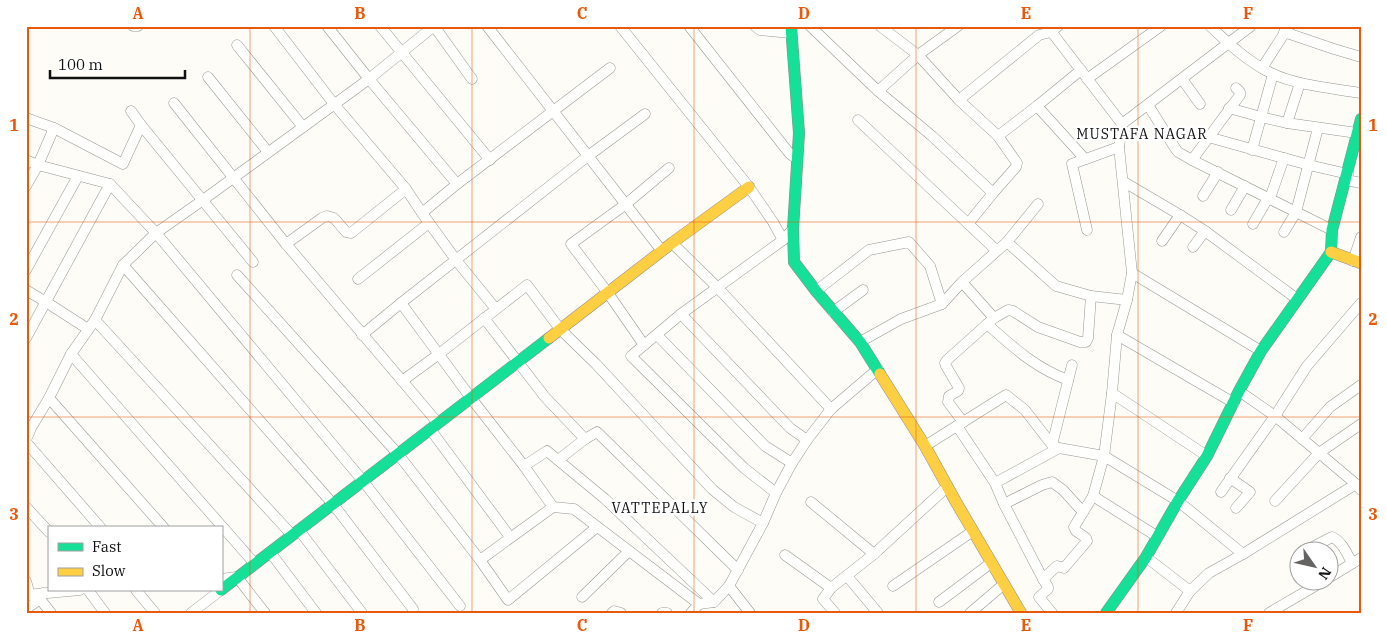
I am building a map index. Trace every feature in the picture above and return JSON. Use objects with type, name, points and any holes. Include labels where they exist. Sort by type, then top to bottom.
[{"type":"street","points":[[133,26],[138,26]]},
{"type":"street","points":[[274,26],[334,104],[406,189],[456,260],[496,308]]},
{"type":"street","points":[[327,26],[458,184]]},
{"type":"street","points":[[380,26],[490,160]]},
{"type":"street","points":[[99,526],[26,441],[28,427],[49,398],[71,354],[95,320],[124,265],[156,233],[369,79],[434,26],[472,79]]},
{"type":"street","points":[[620,26],[749,187],[774,222],[783,240]]},
{"type":"street","points":[[689,26],[790,154],[797,159]]},
{"type":"street","points":[[755,26],[760,30],[790,30],[798,133],[794,262],[833,312],[860,342],[878,369],[925,446],[991,564],[1021,613]]},
{"type":"street","points":[[810,26],[878,91],[932,136],[993,193]]},
{"type":"street","points":[[880,26],[918,55],[959,100],[998,136],[1017,163],[1016,167],[968,224]]},
{"type":"street","points":[[1087,79],[1160,26]]},
{"type":"street","points":[[1210,26],[1229,44],[1273,74],[1300,83],[1361,93]]},
{"type":"street","points":[[1122,124],[1251,26]]},
{"type":"street","points":[[488,27],[662,251]]},
{"type":"street","points":[[878,91],[918,55],[956,27]]},
{"type":"street","points":[[959,100],[1039,35],[1052,28],[1087,79],[1122,124],[1119,147],[1132,273],[1127,300],[1116,335],[1112,393],[1104,456],[1093,496],[1074,527],[1074,530],[1086,538],[1087,541],[1064,568],[1057,566],[1042,579]]},
{"type":"street","points":[[1262,68],[1287,29],[1334,49],[1361,57]]},
{"type":"street","points":[[237,45],[302,127]]},
{"type":"street","points":[[422,213],[610,68]]},
{"type":"street","points":[[998,136],[1081,70]]},
{"type":"street","points":[[1252,150],[1273,74]]},
{"type":"street","points":[[208,77],[268,152]]},
{"type":"street","points":[[1182,79],[1200,104]]},
{"type":"street","points":[[1288,123],[1300,83]]},
{"type":"street","points":[[1192,160],[1240,95],[1236,88]]},
{"type":"street","points":[[174,103],[286,244],[402,381],[510,537]]},
{"type":"street","points":[[1148,105],[1178,152],[1332,230]]},
{"type":"street","points":[[1037,106],[1085,159]]},
{"type":"street","points":[[1229,108],[1288,123],[1358,133]]},
{"type":"street","points":[[131,111],[253,262]]},
{"type":"street","points":[[362,334],[588,156],[645,114]]},
{"type":"street","points":[[26,118],[54,128],[123,164],[141,125]]},
{"type":"street","points":[[1106,613],[1146,557],[1178,501],[1207,456],[1261,351],[1331,252],[1332,230],[1347,177],[1357,151],[1361,119]]},
{"type":"street","points":[[858,120],[996,250]]},
{"type":"street","points":[[26,186],[38,165],[54,128]]},
{"type":"street","points":[[1284,232],[1296,212],[1318,128]]},
{"type":"street","points":[[1208,137],[1309,165],[1361,183]]},
{"type":"street","points":[[1087,230],[1072,164],[1119,147]]},
{"type":"street","points":[[1253,224],[1269,198],[1284,158]]},
{"type":"street","points":[[26,160],[38,165],[110,184],[156,233],[363,481],[460,606]]},
{"type":"street","points":[[644,345],[571,244],[626,204],[669,168]]},
{"type":"street","points":[[1203,196],[1218,172]]},
{"type":"street","points":[[26,270],[78,176]]},
{"type":"street","points":[[1124,182],[1205,231],[1296,299]]},
{"type":"street","points":[[26,338],[110,184]]},
{"type":"street","points":[[1231,210],[1245,186]]},
{"type":"street","points":[[222,589],[672,243],[749,187]]},
{"type":"street","points":[[286,244],[327,216],[334,218],[346,232],[351,233],[406,189]]},
{"type":"street","points":[[860,342],[901,319],[942,304],[962,282],[1007,242],[1038,204]]},
{"type":"street","points":[[1162,242],[1180,215]]},
{"type":"street","points":[[358,279],[429,223]]},
{"type":"street","points":[[776,493],[744,468],[631,356],[681,314],[783,240],[794,229]]},
{"type":"street","points":[[1193,247],[1205,231]]},
{"type":"street","points":[[1331,252],[1357,262],[1361,237]]},
{"type":"street","points":[[816,291],[869,250],[909,242],[930,266],[942,304]]},
{"type":"street","points":[[1007,242],[1056,286],[1091,296],[1127,300]]},
{"type":"street","points":[[672,243],[717,287],[832,409]]},
{"type":"street","points":[[124,265],[332,504],[413,609]]},
{"type":"street","points":[[1132,273],[1261,351]]},
{"type":"street","points":[[237,275],[398,454],[480,560],[508,600],[597,527]]},
{"type":"street","points":[[962,282],[991,322],[1019,352],[1042,368],[1068,380]]},
{"type":"street","points":[[402,381],[527,285],[560,329],[596,364],[712,489],[734,507],[763,523]]},
{"type":"street","points":[[26,290],[88,329]]},
{"type":"street","points":[[833,312],[863,290]]},
{"type":"street","points":[[1052,613],[1039,597],[1048,589],[1048,586],[1042,579],[995,483],[948,402],[949,396],[958,391],[959,388],[945,363],[991,322],[1008,310],[1013,311],[1038,328],[1080,342],[1086,342],[1088,338],[1091,296]]},
{"type":"street","points":[[1221,492],[1275,416],[1307,366],[1361,302]]},
{"type":"street","points":[[401,303],[553,507]]},
{"type":"street","points":[[681,314],[790,428],[807,440]]},
{"type":"street","points":[[484,318],[560,414],[585,439]]},
{"type":"street","points":[[95,320],[296,533],[362,613]]},
{"type":"street","points":[[657,334],[765,446],[792,463]]},
{"type":"street","points":[[1116,335],[1234,403]]},
{"type":"street","points":[[71,354],[222,526]]},
{"type":"street","points":[[995,483],[1056,447],[1072,365]]},
{"type":"street","points":[[691,613],[699,604],[714,602],[729,586],[763,523],[792,463],[807,440],[832,409],[878,369]]},
{"type":"street","points":[[1302,439],[1330,407],[1361,384]]},
{"type":"street","points":[[1176,613],[1190,591],[1210,573],[1359,487],[1275,416],[1239,391]]},
{"type":"street","points":[[1112,393],[1207,456]]},
{"type":"street","points":[[925,446],[1006,395],[1024,410],[1056,447],[1104,456],[1178,501],[1242,554]]},
{"type":"street","points":[[49,398],[162,526]]},
{"type":"street","points":[[1276,502],[1319,453],[1361,424]]},
{"type":"street","points":[[558,460],[597,432],[738,570]]},
{"type":"street","points":[[524,466],[547,451],[605,499],[714,602]]},
{"type":"street","points":[[1230,478],[1250,492],[1236,508]]},
{"type":"street","points":[[1004,504],[1052,482],[1063,490],[1083,512]]},
{"type":"street","points":[[835,613],[823,599],[832,588],[874,554],[947,486]]},
{"type":"street","points":[[1093,496],[1158,537]]},
{"type":"street","points":[[811,502],[874,554]]},
{"type":"street","points":[[26,507],[48,531]]},
{"type":"street","points":[[480,560],[553,507],[574,510],[699,604]]},
{"type":"street","points":[[222,526],[255,564]]},
{"type":"street","points":[[893,586],[973,531]]},
{"type":"street","points":[[1322,542],[1332,537],[1334,538],[1356,560],[1340,570]]},
{"type":"street","points":[[582,597],[629,551]]},
{"type":"street","points":[[270,552],[316,613]]},
{"type":"street","points":[[785,555],[832,588]]},
{"type":"street","points":[[1146,557],[1190,591]]},
{"type":"street","points":[[939,602],[991,564]]},
{"type":"street","points":[[847,576],[878,613]]},
{"type":"street","points":[[222,579],[238,577]]},
{"type":"street","points":[[238,577],[265,613]]},
{"type":"street","points":[[26,581],[35,596],[51,613]]},
{"type":"street","points":[[970,613],[1004,584]]},
{"type":"street","points":[[729,586],[750,613]]},
{"type":"street","points":[[26,609],[35,596],[65,592]]},
{"type":"street","points":[[89,592],[105,613]]},
{"type":"street","points":[[138,592],[155,613]]},
{"type":"street","points":[[191,613],[202,609],[219,592]]},
{"type":"street","points":[[1269,613],[1305,592]]},
{"type":"street","points":[[612,613],[614,611],[621,613]]},
{"type":"street","points":[[662,613],[667,613]]},
{"type":"traffic: fast","points":[[791,26],[799,133],[793,229],[794,262],[860,342],[880,374]]},
{"type":"traffic: fast","points":[[1106,613],[1146,557],[1178,501],[1207,456],[1261,351],[1331,252],[1332,230],[1361,119]]},
{"type":"traffic: fast","points":[[222,589],[549,338]]},
{"type":"traffic: slow","points":[[549,338],[672,243],[749,187]]},
{"type":"traffic: slow","points":[[1331,252],[1361,263]]},
{"type":"traffic: slow","points":[[880,374],[925,446],[1021,613]]},
{"type":"district","name":"MUSTAFA NAGAR","points":[[1142,134]]},
{"type":"district","name":"VATTEPALLY","points":[[660,508]]}]
